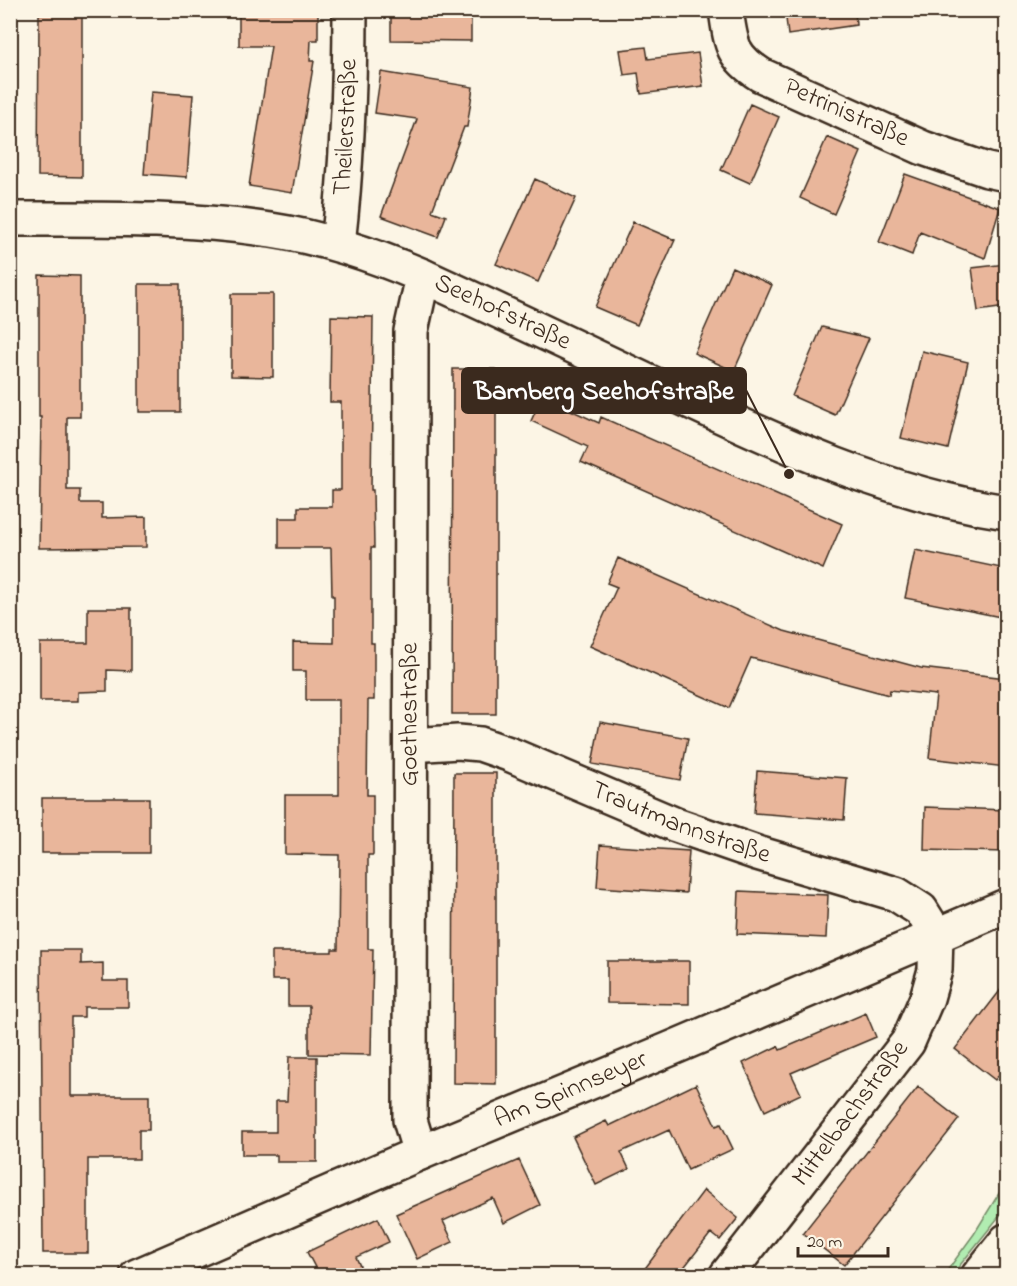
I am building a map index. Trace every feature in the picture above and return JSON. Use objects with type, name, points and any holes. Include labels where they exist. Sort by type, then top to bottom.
[{"type":"street","name":"Theilerstraße","points":[[338,244],[344,193],[350,10]]},
{"type":"street","name":"Petrinistraße","points":[[726,10],[730,41],[742,63],[761,75],[923,148],[987,170],[1006,174]]},
{"type":"street","name":"Seehofstraße","points":[[10,219],[100,219],[212,224],[272,230],[338,244],[382,258],[423,276],[725,418],[834,465],[918,494],[964,506],[1006,512]]},
{"type":"street","name":"Goethestraße","points":[[420,1153],[410,1120],[411,331],[423,276]]},
{"type":"street","name":"Trautmannstraße","points":[[411,745],[458,742],[480,744],[509,754],[676,825],[757,854],[896,894],[921,910],[936,934]]},
{"type":"street","name":"Am Spinnseyer","points":[[137,1275],[1006,906]]},
{"type":"street","name":"Mittelbachstraße","points":[[726,1275],[908,1042],[927,999],[935,970],[936,934]]},
{"type":"street","points":[[978,1275],[1006,1241]]},
{"type":"green space","points":[[1006,1182],[1006,1208],[952,1275],[944,1275],[974,1234]]},
{"type":"building","points":[[239,10],[318,10],[318,40],[311,40],[310,61],[314,61],[292,193],[249,186],[271,46],[239,46]]},
{"type":"building","points":[[391,10],[471,10],[471,41],[391,40]]},
{"type":"building","points":[[785,10],[855,10],[856,25],[788,35]]},
{"type":"building","points":[[39,14],[82,14],[82,177],[38,176]]},
{"type":"building","points":[[646,47],[648,59],[698,53],[703,86],[641,94],[638,73],[624,75],[620,50]]},
{"type":"building","points":[[381,72],[473,87],[467,127],[464,127],[432,211],[446,216],[438,237],[381,216],[417,119],[375,113]]},
{"type":"building","points":[[151,92],[193,95],[187,177],[144,174]]},
{"type":"building","points":[[750,104],[779,117],[750,183],[721,170]]},
{"type":"building","points":[[827,137],[861,152],[834,214],[800,198]]},
{"type":"building","points":[[905,174],[1000,208],[985,258],[920,232],[912,255],[879,242]]},
{"type":"building","points":[[535,179],[576,198],[538,282],[496,264]]},
{"type":"building","points":[[633,222],[675,240],[637,325],[595,307]]},
{"type":"building","points":[[1006,264],[1006,307],[978,311],[972,268]]},
{"type":"building","points":[[732,267],[772,285],[734,371],[694,353]]},
{"type":"building","points":[[39,275],[80,276],[80,417],[67,417],[67,490],[80,490],[80,503],[102,503],[102,518],[146,517],[146,547],[39,548],[41,417],[39,417]]},
{"type":"building","points":[[139,284],[180,284],[180,412],[139,412]]},
{"type":"building","points":[[231,294],[273,294],[273,377],[231,376]]},
{"type":"building","points":[[331,316],[373,317],[371,490],[373,490],[374,548],[371,548],[371,643],[374,643],[374,700],[368,700],[367,795],[373,795],[373,855],[368,855],[368,949],[373,949],[371,1055],[309,1054],[309,1006],[288,1006],[288,980],[272,980],[272,952],[332,952],[332,949],[338,949],[339,855],[285,854],[285,795],[339,795],[339,700],[306,700],[306,671],[293,671],[293,642],[334,643],[331,548],[279,548],[279,518],[298,518],[298,507],[332,507],[332,490],[341,490],[341,402],[330,402]]},
{"type":"building","points":[[822,327],[869,338],[835,415],[792,396]]},
{"type":"building","points":[[922,351],[968,362],[948,449],[901,438]]},
{"type":"building","points":[[453,369],[496,369],[496,714],[452,714]]},
{"type":"building","points":[[542,397],[599,423],[601,417],[842,524],[823,569],[581,462],[588,447],[531,421]]},
{"type":"building","points":[[915,550],[1006,569],[1006,618],[905,598]]},
{"type":"building","points":[[618,558],[784,631],[921,668],[1006,678],[1006,767],[929,758],[936,695],[890,690],[889,695],[751,658],[729,708],[590,646],[617,587],[607,583]]},
{"type":"building","points":[[88,608],[131,608],[131,671],[107,670],[107,691],[78,692],[78,701],[40,701],[40,643],[88,643]]},
{"type":"building","points":[[600,722],[688,738],[680,780],[592,764]]},
{"type":"building","points":[[757,771],[847,778],[844,820],[754,813]]},
{"type":"building","points":[[454,773],[496,773],[496,1084],[453,1083]]},
{"type":"building","points":[[42,798],[149,798],[149,853],[42,853]]},
{"type":"building","points":[[925,807],[1006,810],[1006,852],[924,850]]},
{"type":"building","points":[[600,845],[689,851],[686,893],[597,887]]},
{"type":"building","points":[[739,891],[828,895],[826,938],[737,934]]},
{"type":"building","points":[[41,950],[81,950],[81,964],[103,963],[103,981],[128,981],[128,1007],[84,1007],[84,1017],[71,1017],[71,1096],[149,1096],[149,1130],[139,1130],[139,1159],[88,1159],[88,1253],[43,1253]]},
{"type":"building","points":[[607,961],[689,961],[689,1004],[607,1003]]},
{"type":"building","points":[[1006,983],[1006,1066],[995,1080],[955,1049]]},
{"type":"building","points":[[866,1013],[876,1037],[791,1073],[801,1094],[765,1111],[743,1063],[778,1046],[780,1050]]},
{"type":"building","points":[[289,1057],[317,1057],[317,1162],[277,1162],[277,1155],[242,1155],[242,1132],[276,1132],[276,1101],[287,1101]]},
{"type":"building","points":[[696,1084],[716,1126],[721,1124],[733,1149],[688,1170],[669,1130],[621,1152],[629,1169],[596,1185],[573,1137],[606,1121],[609,1126]]},
{"type":"building","points":[[918,1087],[959,1119],[844,1265],[803,1233]]},
{"type":"building","points":[[519,1160],[540,1205],[504,1223],[493,1198],[443,1221],[453,1242],[417,1259],[396,1214]]},
{"type":"building","points":[[704,1190],[738,1218],[720,1240],[711,1233],[678,1275],[640,1275]]},
{"type":"building","points":[[378,1218],[389,1242],[356,1257],[364,1275],[319,1275],[307,1252]]},
{"type":"place","name":"Bamberg Seehofstraße","points":[[789,474]]}]
